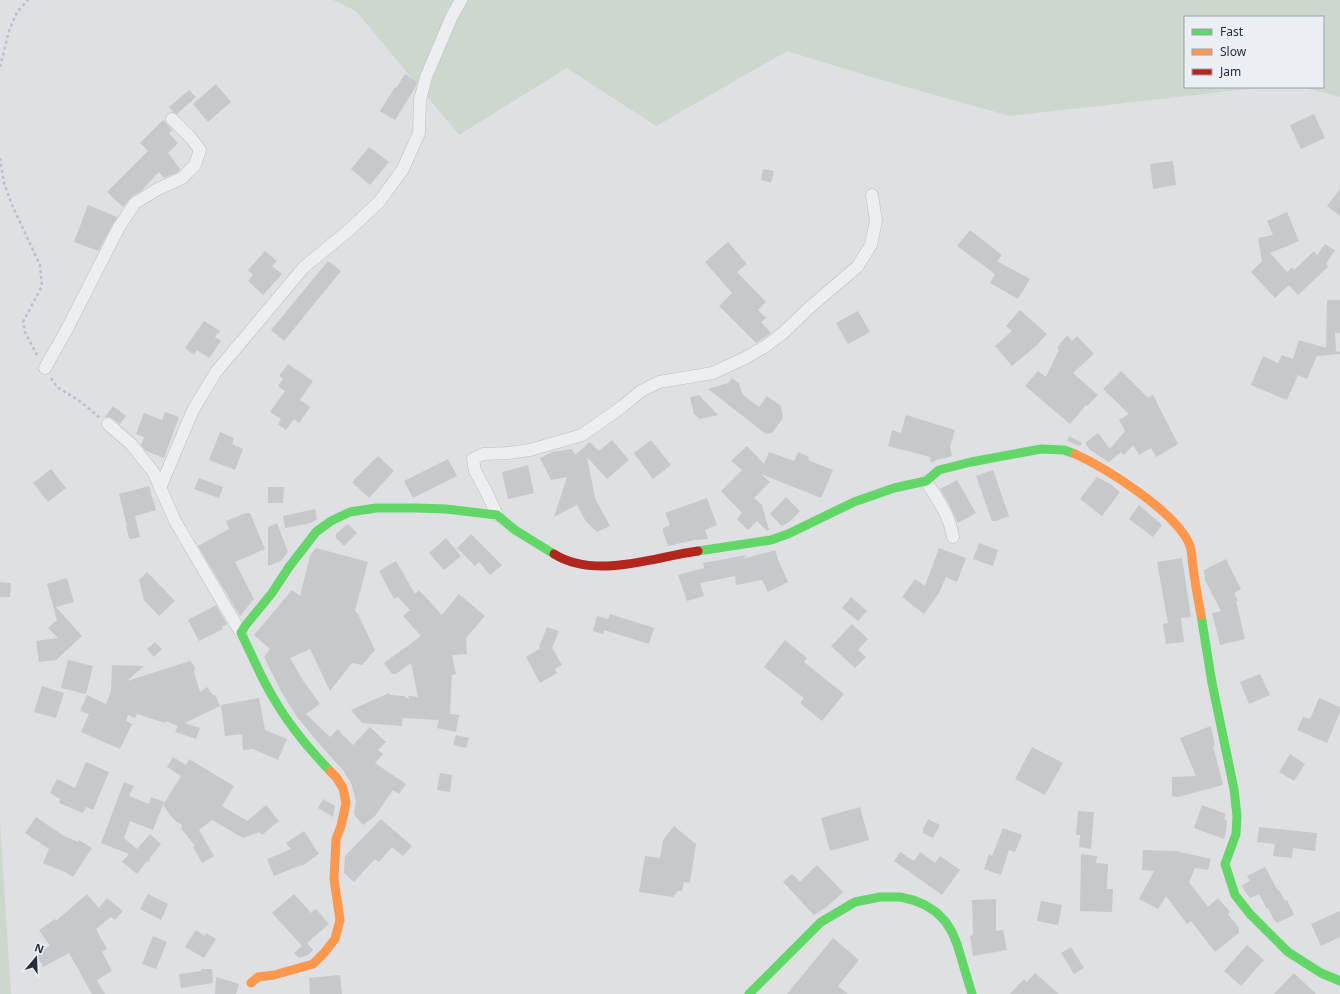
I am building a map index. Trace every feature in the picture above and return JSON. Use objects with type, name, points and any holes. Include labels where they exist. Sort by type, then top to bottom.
[{"type":"street","points":[[160,488],[193,410],[216,372],[304,267],[348,231],[379,202],[404,169],[419,133],[420,100],[426,77],[452,16],[462,0]]},
{"type":"street","points":[[45,368],[66,331],[119,227],[135,203],[156,190],[182,178],[194,165],[200,150],[191,138],[172,119]]},
{"type":"street","points":[[872,194],[876,221],[871,245],[857,267],[810,306],[783,333],[766,346],[713,373],[659,382],[640,391],[623,406],[582,434],[530,450],[483,454],[473,459],[475,471],[497,515],[514,530],[562,559],[581,565],[618,566],[690,552],[771,540],[788,534],[854,502],[894,488],[926,481],[939,470],[971,462],[1041,449],[1064,450],[1088,460],[1118,477],[1157,506],[1179,528],[1190,546],[1212,683],[1234,789],[1237,816],[1236,834],[1226,864],[1235,895],[1250,914],[1288,952],[1321,973],[1340,981]]},
{"type":"street","points":[[108,424],[131,444],[154,473],[176,521],[241,633],[274,698],[289,723],[344,788],[346,803],[341,826],[336,839],[334,879],[340,920],[335,939],[324,953],[312,964],[287,972],[258,976],[251,983]]},
{"type":"street","points":[[926,481],[951,524],[953,537]]},
{"type":"street","points":[[241,633],[316,532],[331,520],[350,512],[376,508],[446,509],[497,515]]},
{"type":"street","points":[[749,994],[821,922],[855,902],[880,897],[900,897],[913,900],[936,912],[945,921],[957,944],[972,994]]},
{"type":"path","points":[[0,67],[9,31],[17,12],[28,0]]},
{"type":"path","points":[[0,158],[4,183],[12,205],[40,265],[42,286],[23,322],[25,332],[57,387],[81,402],[108,424]]},
{"type":"shaded area","points":[[333,0],[1340,0],[1340,97],[1306,88],[1324,88],[1324,16],[1184,16],[1184,88],[1257,88],[1010,116],[885,81],[787,51],[656,126],[567,68],[459,135],[356,11]]},
{"type":"shaded area","points":[[0,822],[11,994],[0,994]]},
{"type":"building","points":[[405,74],[417,82],[415,88],[395,120],[380,111]]},
{"type":"building","points":[[216,84],[231,102],[208,122],[193,104]]},
{"type":"building","points":[[189,90],[196,97],[177,114],[173,112],[169,107]]},
{"type":"building","points":[[1314,114],[1325,138],[1301,149],[1290,125]]},
{"type":"building","points":[[163,120],[172,130],[169,133],[178,143],[168,153],[180,169],[178,172],[164,178],[159,172],[142,190],[131,197],[123,207],[107,192],[148,151],[140,143]]},
{"type":"building","points":[[369,147],[389,162],[370,185],[351,169]]},
{"type":"building","points":[[1173,161],[1176,185],[1153,189],[1150,164]]},
{"type":"building","points":[[763,169],[774,171],[771,183],[761,180]]},
{"type":"building","points":[[1340,189],[1340,216],[1327,206]]},
{"type":"building","points":[[88,205],[117,217],[98,251],[74,242]]},
{"type":"building","points":[[1287,212],[1299,241],[1270,253],[1287,272],[1292,267],[1294,270],[1314,251],[1317,255],[1325,244],[1335,250],[1326,264],[1328,267],[1298,295],[1289,285],[1275,298],[1251,272],[1262,261],[1258,238],[1273,235],[1267,221]]},
{"type":"building","points":[[970,230],[1002,255],[997,261],[1030,279],[1018,299],[990,283],[995,274],[957,246]]},
{"type":"building","points":[[728,242],[747,264],[737,272],[766,302],[758,310],[766,318],[761,322],[771,333],[756,343],[719,306],[732,293],[705,262]]},
{"type":"building","points":[[265,251],[277,261],[272,266],[282,274],[263,295],[248,281],[253,275],[248,270]]},
{"type":"building","points":[[328,261],[341,271],[284,341],[271,330]]},
{"type":"building","points":[[1327,300],[1340,300],[1340,333],[1335,333],[1336,351],[1340,352],[1340,354],[1317,356],[1307,379],[1298,375],[1287,400],[1251,385],[1263,356],[1278,363],[1282,355],[1293,359],[1299,340],[1326,348]]},
{"type":"building","points":[[1020,310],[1047,334],[1037,345],[1012,366],[995,346],[1012,331],[1006,326]]},
{"type":"building","points":[[858,311],[870,332],[848,344],[836,323]]},
{"type":"building","points":[[204,321],[220,331],[215,337],[221,341],[209,358],[197,350],[194,355],[185,348]]},
{"type":"building","points":[[1067,335],[1072,341],[1077,336],[1094,354],[1073,373],[1098,395],[1087,406],[1086,405],[1070,424],[1025,386],[1038,371],[1046,377],[1059,350],[1057,348]]},
{"type":"building","points":[[288,364],[313,381],[300,400],[310,407],[299,423],[294,419],[286,430],[278,424],[281,419],[270,412],[285,391],[278,386],[283,379],[279,376]]},
{"type":"building","points":[[1121,371],[1148,398],[1153,395],[1178,444],[1156,457],[1151,448],[1139,455],[1133,445],[1124,455],[1121,452],[1109,462],[1090,450],[1085,443],[1098,433],[1110,449],[1125,431],[1119,420],[1129,414],[1103,389]]},
{"type":"building","points":[[732,378],[739,383],[742,394],[759,407],[767,396],[781,406],[783,418],[772,433],[766,434],[708,389],[728,383]]},
{"type":"building","points":[[699,395],[718,415],[700,419],[694,414],[690,397]]},
{"type":"building","points":[[113,406],[126,416],[120,424],[110,417],[105,417]]},
{"type":"building","points":[[165,412],[179,417],[164,458],[146,451],[141,445],[144,437],[136,434],[144,413],[162,420]]},
{"type":"building","points":[[906,415],[955,430],[950,447],[952,456],[931,463],[930,457],[888,446],[892,430],[901,433]]},
{"type":"building","points":[[220,432],[234,438],[232,444],[243,449],[235,470],[209,460]]},
{"type":"building","points":[[1069,436],[1082,443],[1080,446],[1067,441]]},
{"type":"building","points":[[612,440],[629,460],[607,479],[587,457],[595,498],[610,526],[597,532],[585,520],[577,505],[554,517],[567,477],[551,480],[540,458],[552,452],[572,449],[575,455],[590,442],[599,451]]},
{"type":"building","points":[[651,440],[671,465],[653,479],[634,453]]},
{"type":"building","points":[[747,446],[764,464],[769,452],[794,461],[798,452],[809,457],[808,460],[833,470],[821,498],[761,474],[770,482],[754,498],[762,505],[769,530],[767,531],[757,521],[748,530],[737,519],[742,513],[721,491],[742,470],[731,461]]},
{"type":"building","points":[[378,456],[394,471],[369,498],[352,482]]},
{"type":"building","points":[[448,459],[457,476],[413,498],[404,481]]},
{"type":"building","points":[[528,465],[534,493],[508,499],[502,472]]},
{"type":"building","points":[[51,469],[66,488],[48,502],[33,483]]},
{"type":"building","points":[[993,470],[1009,516],[996,521],[992,521],[976,476]]},
{"type":"building","points":[[1097,477],[1110,484],[1120,492],[1102,516],[1080,499]]},
{"type":"building","points":[[199,478],[223,487],[219,498],[194,489]]},
{"type":"building","points":[[957,480],[976,513],[958,523],[940,489]]},
{"type":"building","points":[[149,486],[156,510],[135,516],[140,537],[131,539],[129,538],[119,494]]},
{"type":"building","points":[[268,487],[284,487],[283,503],[268,503]]},
{"type":"building","points":[[786,497],[800,511],[789,522],[782,526],[770,514]]},
{"type":"building","points":[[707,498],[717,525],[705,530],[708,539],[694,540],[668,546],[663,528],[670,525],[665,513]]},
{"type":"building","points":[[1139,505],[1162,525],[1153,537],[1129,519]]},
{"type":"building","points":[[315,509],[317,519],[311,523],[285,528],[283,516]]},
{"type":"building","points":[[246,513],[250,513],[265,549],[235,562],[254,599],[240,616],[198,546],[229,529],[226,521]]},
{"type":"building","points":[[277,523],[288,552],[281,561],[268,566],[268,527]]},
{"type":"building","points":[[348,524],[357,533],[344,546],[336,538],[336,534]]},
{"type":"building","points":[[471,534],[502,565],[490,575],[479,562],[475,566],[457,548]]},
{"type":"building","points":[[446,538],[461,556],[444,570],[429,553]]},
{"type":"building","points":[[979,543],[998,550],[993,566],[973,559]]},
{"type":"building","points":[[316,548],[368,562],[355,611],[358,614],[375,650],[362,665],[352,663],[330,691],[310,649],[290,658],[302,679],[320,704],[306,714],[330,737],[338,729],[353,745],[370,727],[386,742],[378,750],[383,754],[375,763],[406,784],[399,794],[393,790],[375,816],[363,825],[354,813],[356,801],[351,783],[343,770],[297,717],[282,693],[264,657],[270,649],[254,635],[292,590],[300,596],[310,556]]},
{"type":"building","points":[[939,548],[966,558],[957,582],[946,577],[939,593],[924,614],[902,597],[915,579],[925,586]]},
{"type":"building","points":[[775,550],[788,582],[768,592],[762,580],[736,585],[735,576],[700,583],[704,596],[687,601],[678,575],[704,568],[703,563],[747,555],[743,559]]},
{"type":"building","points":[[1182,558],[1191,617],[1181,618],[1184,642],[1166,644],[1163,624],[1168,623],[1157,562]]},
{"type":"building","points":[[1226,559],[1241,589],[1234,593],[1238,601],[1236,601],[1245,639],[1220,645],[1212,613],[1221,611],[1205,580],[1204,570]]},
{"type":"building","points":[[396,561],[415,594],[419,590],[442,615],[459,594],[485,616],[466,638],[467,654],[452,655],[456,674],[452,675],[450,714],[459,715],[456,732],[437,728],[439,720],[403,718],[402,726],[362,723],[351,710],[389,693],[390,695],[404,696],[410,700],[408,696],[418,697],[411,663],[396,674],[392,674],[384,663],[421,636],[403,616],[410,610],[398,597],[394,599],[379,571]]},
{"type":"building","points":[[147,572],[175,601],[159,616],[144,600],[139,580]]},
{"type":"building","points":[[67,578],[74,602],[56,607],[82,636],[56,660],[39,662],[36,641],[58,638],[48,628],[57,620],[47,584]]},
{"type":"building","points":[[0,582],[11,583],[10,597],[0,597]]},
{"type":"building","points":[[851,597],[867,611],[858,621],[842,608]]},
{"type":"building","points":[[216,605],[227,624],[222,627],[223,629],[199,641],[188,620]]},
{"type":"building","points":[[610,614],[654,628],[649,644],[604,630],[603,634],[593,631],[597,616],[608,619]]},
{"type":"building","points":[[852,624],[868,639],[858,650],[866,657],[855,668],[831,646]]},
{"type":"building","points":[[547,627],[559,631],[552,648],[562,665],[555,669],[557,673],[540,683],[526,657],[541,648],[539,647]]},
{"type":"building","points":[[785,640],[807,658],[804,662],[844,694],[822,721],[800,703],[804,698],[764,667]]},
{"type":"building","points":[[155,642],[162,649],[154,657],[147,649]]},
{"type":"building","points":[[68,660],[93,666],[86,694],[61,688]]},
{"type":"building","points":[[190,661],[195,667],[194,672],[200,692],[207,687],[213,695],[215,695],[220,706],[185,723],[200,728],[196,739],[175,732],[178,726],[166,721],[165,723],[137,714],[135,718],[128,715],[126,721],[132,724],[120,749],[81,732],[89,714],[80,711],[87,695],[106,704],[111,691],[112,665],[144,666],[127,681]]},
{"type":"building","points":[[1260,674],[1270,695],[1249,704],[1240,682]]},
{"type":"building","points":[[42,686],[64,693],[56,718],[34,712]]},
{"type":"building","points":[[259,698],[265,730],[287,739],[278,760],[253,749],[243,750],[242,734],[225,736],[221,705]]},
{"type":"building","points":[[1319,698],[1340,707],[1340,712],[1327,743],[1297,730],[1303,717],[1310,719]]},
{"type":"building","points":[[1211,726],[1215,746],[1213,746],[1223,785],[1178,797],[1172,796],[1172,777],[1196,776],[1180,738]]},
{"type":"building","points":[[456,735],[469,738],[466,748],[453,745]]},
{"type":"building","points":[[1032,747],[1063,763],[1045,795],[1015,779]]},
{"type":"building","points":[[1290,754],[1305,764],[1294,781],[1279,772]]},
{"type":"building","points":[[173,757],[186,765],[189,759],[234,786],[222,806],[247,821],[266,805],[279,821],[262,835],[259,832],[243,838],[212,820],[199,830],[214,856],[202,863],[193,847],[195,846],[181,828],[182,825],[174,820],[163,805],[181,776],[167,767]]},
{"type":"building","points":[[86,762],[109,772],[93,810],[86,807],[83,813],[59,803],[60,799],[50,793],[57,779],[75,788]]},
{"type":"building","points":[[440,773],[452,775],[450,792],[437,790]]},
{"type":"building","points":[[124,782],[134,786],[129,796],[149,804],[151,797],[164,802],[153,830],[130,821],[124,838],[137,849],[150,834],[161,844],[149,859],[150,862],[147,861],[137,874],[122,862],[129,854],[101,843]]},
{"type":"building","points":[[323,799],[335,806],[333,817],[318,808]]},
{"type":"building","points":[[1202,805],[1226,814],[1224,819],[1227,820],[1224,839],[1194,828]]},
{"type":"building","points":[[860,807],[869,840],[830,851],[821,818]]},
{"type":"building","points":[[1078,811],[1094,812],[1091,849],[1079,847],[1080,835],[1076,835]]},
{"type":"building","points":[[36,817],[64,836],[78,842],[79,840],[92,848],[73,877],[43,863],[49,849],[25,833]]},
{"type":"building","points":[[381,819],[412,846],[403,856],[392,847],[379,862],[375,859],[354,882],[344,873],[345,856]]},
{"type":"building","points":[[928,819],[940,825],[933,838],[923,833],[923,829]]},
{"type":"building","points":[[674,826],[696,844],[690,883],[684,882],[682,891],[678,891],[673,897],[639,892],[645,856],[660,858],[663,840]]},
{"type":"building","points":[[1259,827],[1317,833],[1315,851],[1293,848],[1292,858],[1273,856],[1275,844],[1257,842]]},
{"type":"building","points":[[1003,828],[1022,835],[1015,852],[1009,850],[1001,875],[984,869],[989,854],[992,856]]},
{"type":"building","points":[[304,831],[319,854],[302,866],[301,865],[274,876],[267,859],[291,849],[286,843]]},
{"type":"building","points":[[1143,850],[1176,851],[1211,859],[1208,870],[1195,868],[1189,882],[1208,907],[1218,898],[1230,912],[1228,914],[1239,928],[1239,933],[1215,952],[1191,921],[1187,924],[1166,896],[1158,909],[1139,899],[1154,871],[1142,870]]},
{"type":"building","points":[[900,852],[914,861],[920,852],[935,863],[940,856],[960,870],[942,895],[894,861]]},
{"type":"building","points":[[1081,854],[1097,856],[1096,863],[1108,864],[1107,889],[1113,889],[1112,912],[1080,911]]},
{"type":"building","points":[[817,865],[843,892],[827,907],[814,915],[783,882],[792,874],[800,882]]},
{"type":"building","points":[[1265,867],[1278,891],[1279,890],[1285,901],[1287,900],[1294,915],[1277,923],[1259,894],[1250,898],[1242,885],[1250,881],[1247,876]]},
{"type":"building","points":[[87,894],[99,908],[107,898],[123,911],[115,920],[111,917],[96,929],[107,949],[102,952],[112,971],[97,980],[105,994],[92,994],[69,953],[43,967],[36,954],[50,946],[39,930],[55,919],[56,921]]},
{"type":"building","points":[[148,894],[168,904],[161,920],[140,909]]},
{"type":"building","points":[[294,894],[311,913],[316,909],[329,924],[307,943],[313,950],[308,955],[299,958],[294,953],[302,946],[272,913]]},
{"type":"building","points":[[996,899],[996,931],[1003,930],[1007,950],[973,956],[970,936],[973,935],[972,900]]},
{"type":"building","points":[[1041,901],[1062,905],[1058,925],[1037,921]]},
{"type":"building","points":[[1340,911],[1340,937],[1321,946],[1311,924]]},
{"type":"building","points":[[196,930],[205,936],[206,933],[216,939],[204,958],[185,947]]},
{"type":"building","points":[[153,936],[167,942],[156,969],[142,964]]},
{"type":"building","points":[[833,938],[859,960],[838,986],[848,994],[787,994]]},
{"type":"building","points":[[1247,945],[1264,960],[1241,986],[1224,971]]},
{"type":"building","points":[[1071,947],[1084,968],[1074,974],[1061,953]]},
{"type":"building","points":[[201,969],[212,969],[213,983],[181,988],[179,974],[201,971]]},
{"type":"building","points":[[1035,973],[1059,994],[1010,994],[1024,979],[1027,982]]},
{"type":"building","points":[[1294,973],[1316,994],[1274,994]]},
{"type":"building","points":[[340,975],[342,994],[310,994],[309,978]]},
{"type":"building","points":[[216,977],[239,984],[236,994],[215,994]]},
{"type":"traffic: fast","points":[[698,551],[771,540],[788,534],[854,502],[894,488],[926,481],[939,470],[971,462],[1041,449],[1064,450],[1075,454]]},
{"type":"traffic: fast","points":[[330,771],[314,754],[280,709],[265,683],[241,633],[316,532],[331,521],[350,512],[376,508],[446,509],[497,515],[515,530],[554,554]]},
{"type":"traffic: fast","points":[[1201,615],[1212,683],[1234,789],[1237,816],[1236,834],[1225,864],[1235,895],[1250,914],[1288,952],[1321,973],[1340,981]]},
{"type":"traffic: fast","points":[[749,994],[821,922],[855,902],[880,897],[900,897],[913,900],[936,912],[945,921],[957,944],[972,994]]},
{"type":"traffic: slow","points":[[1075,454],[1104,470],[1140,493],[1157,506],[1183,533],[1191,548],[1201,615]]},
{"type":"traffic: slow","points":[[251,983],[258,977],[274,975],[313,964],[335,939],[340,920],[334,879],[336,839],[341,826],[346,803],[343,788],[330,771]]},
{"type":"traffic: jam","points":[[554,554],[570,562],[606,566],[698,551]]}]
